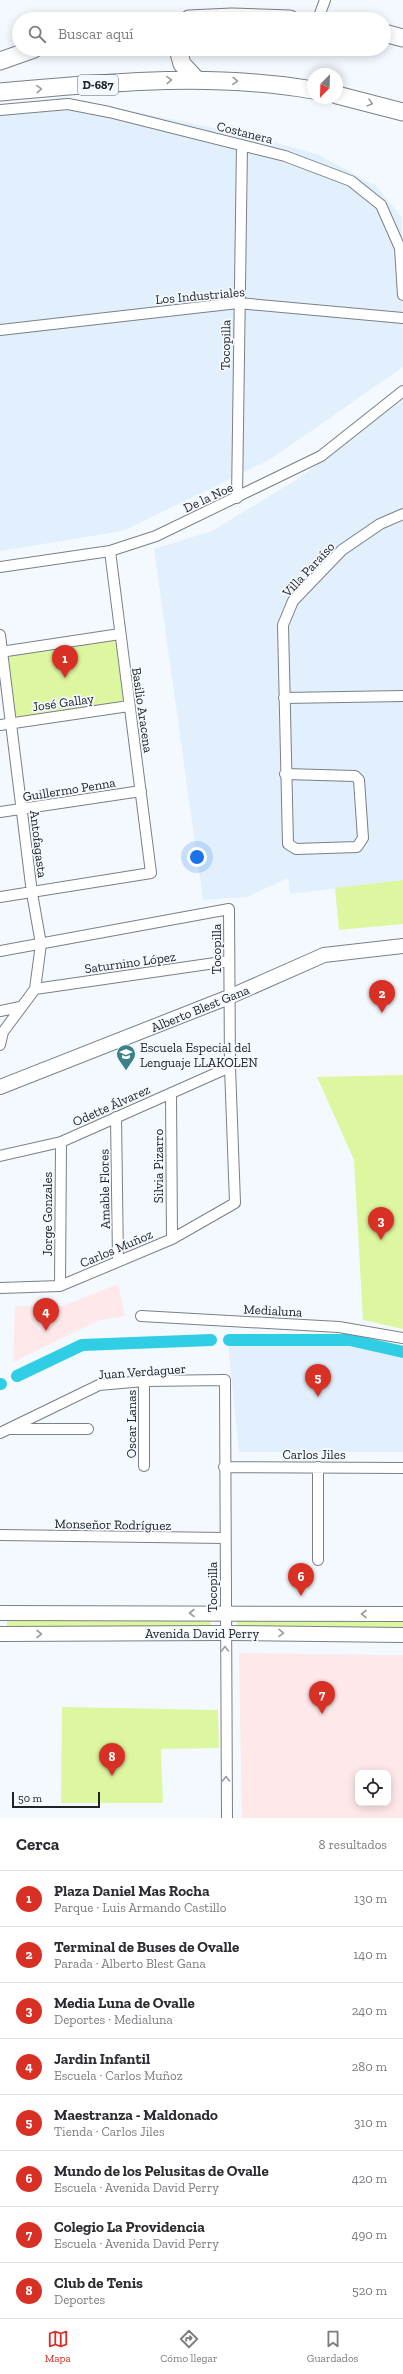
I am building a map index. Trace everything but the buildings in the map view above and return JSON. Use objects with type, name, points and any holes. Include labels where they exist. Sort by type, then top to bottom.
[{"type":"highway","points":[[391,35],[403,38]]},
{"type":"highway","points":[[0,61],[14,56]]},
{"type":"highway","points":[[180,56],[182,64],[196,79]]},
{"type":"highway","name":"D-687","points":[[0,92],[196,79],[250,82],[307,89]]},
{"type":"highway","points":[[343,97],[403,112]]},
{"type":"main road","name":"Alberto Blest Gana","points":[[0,1086],[229,997],[324,955],[403,946]]},
{"type":"main road","name":"Avenida David Perry","points":[[0,1613],[403,1614]]},
{"type":"main road","name":"Avenida David Perry","points":[[0,1634],[225,1633],[403,1635]]},
{"type":"street","points":[[321,12],[326,0]]},
{"type":"street","name":"Costanera","points":[[0,110],[68,104],[285,156],[351,181],[381,205],[400,248],[403,295]]},
{"type":"street","name":"Tocopilla","points":[[237,498],[238,303],[242,145]]},
{"type":"street","name":"Los Industriales","points":[[0,330],[238,303],[403,318]]},
{"type":"street","name":"De la Noe","points":[[0,567],[110,551],[156,536],[321,456],[403,391]]},
{"type":"street","name":"Villa Paraíso","points":[[285,774],[355,776],[359,780],[362,838],[357,847],[296,849],[288,844],[285,774],[283,625],[293,601],[342,550],[380,524],[403,514]]},
{"type":"street","name":"Basilio Aracena","points":[[32,893],[151,873],[110,551]]},
{"type":"street","points":[[1,652],[120,634]]},
{"type":"street","name":"Antofagasta","points":[[0,635],[5,724],[21,809],[32,893],[41,944],[35,989]]},
{"type":"street","points":[[284,698],[403,696]]},
{"type":"street","name":"José Gallay","points":[[5,724],[129,706]]},
{"type":"street","name":"Guillermo Penna","points":[[0,812],[141,791]]},
{"type":"street","points":[[0,897],[32,893]]},
{"type":"street","name":"Tocopilla","points":[[41,944],[229,909],[230,1067],[235,1204]]},
{"type":"street","points":[[0,951],[41,944]]},
{"type":"street","name":"Saturnino López","points":[[35,989],[230,961]]},
{"type":"street","points":[[0,1045],[3,1032],[20,1007],[35,989]]},
{"type":"street","points":[[0,1011],[20,1007]]},
{"type":"street","name":"Odette Álvarez","points":[[0,1156],[61,1142],[230,1067]]},
{"type":"street","name":"Silvia Pizarro","points":[[171,1093],[172,1239]]},
{"type":"street","name":"Amable Flores","points":[[116,1117],[118,1261]]},
{"type":"street","name":"Jorge Gonzales","points":[[60,1286],[61,1142]]},
{"type":"street","name":"Carlos Muñoz","points":[[0,1288],[60,1286],[172,1239],[235,1204]]},
{"type":"street","name":"Medialuna","points":[[141,1316],[339,1327],[403,1338]]},
{"type":"street","name":"Tocopilla","points":[[225,1380],[224,1467],[227,1818]]},
{"type":"street","name":"Juan Verdaguer","points":[[4,1431],[99,1385],[144,1381],[225,1380]]},
{"type":"street","name":"Oscar Lanas","points":[[144,1381],[144,1466]]},
{"type":"street","points":[[4,1431],[88,1429]]},
{"type":"street","name":"Carlos Jiles","points":[[224,1467],[403,1468]]},
{"type":"street","points":[[318,1468],[318,1560]]},
{"type":"street","name":"Monseñor Rodríguez","points":[[0,1535],[225,1538]]},
{"type":"shaded area","points":[[63,97],[243,134],[317,154],[376,186],[402,218],[403,367],[271,459],[123,531],[0,551],[0,110]]},
{"type":"shaded area","points":[[403,400],[403,880],[290,894],[288,878],[247,897],[203,900],[154,549],[212,531],[299,478]]},
{"type":"shaded area","points":[[118,1284],[125,1316],[100,1320],[13,1362],[15,1306],[63,1306]]},
{"type":"shaded area","points":[[228,1345],[354,1345],[403,1352],[403,1452],[239,1452]]},
{"type":"shaded area","points":[[239,1653],[403,1655],[403,1818],[242,1818]]},
{"type":"green space","points":[[117,638],[125,702],[12,719],[5,654]]},
{"type":"green space","points":[[403,880],[403,924],[339,930],[335,888]]},
{"type":"green space","points":[[403,1075],[403,1329],[363,1320],[354,1160],[317,1077]]},
{"type":"green space","points":[[239,1618],[403,1620],[403,1630],[238,1627],[236,1621]]},
{"type":"green space","points":[[7,1619],[209,1619],[212,1627],[7,1626]]},
{"type":"green space","points":[[62,1707],[218,1710],[219,1748],[161,1749],[163,1803],[61,1803]]},
{"type":"waterway","points":[[17,1376],[82,1345],[211,1340]]},
{"type":"waterway","points":[[229,1340],[350,1340],[403,1352]]},
{"type":"place","name":"Plaza Daniel Mas Rocha","points":[[65,678]]},
{"type":"place","name":"Terminal de Buses de Ovalle","points":[[382,1013]]},
{"type":"place","name":"Escuela Especial del Lenguaje LLAKOLEN","points":[[126,1071]]},
{"type":"place","name":"Media Luna de Ovalle","points":[[381,1240]]},
{"type":"place","name":"Jardin Infantil","points":[[46,1331]]},
{"type":"place","name":"Maestranza - Maldonado","points":[[318,1397]]},
{"type":"place","name":"Mundo de los Pelusitas de Ovalle","points":[[301,1596]]},
{"type":"place","name":"Colegio La Providencia","points":[[322,1714]]},
{"type":"place","name":"Club de Tenis","points":[[112,1776]]}]
